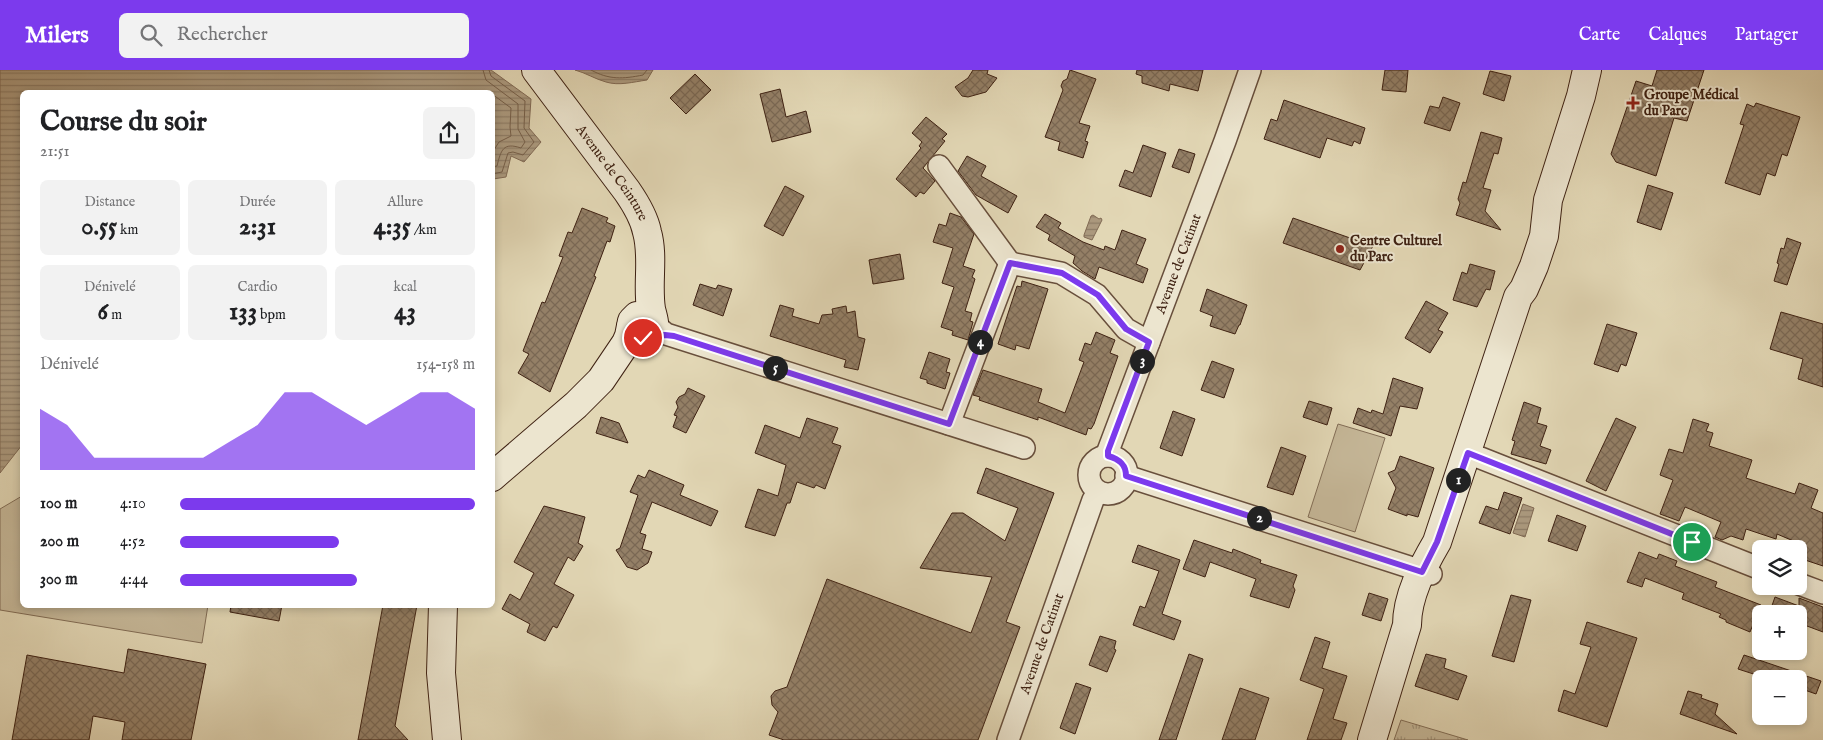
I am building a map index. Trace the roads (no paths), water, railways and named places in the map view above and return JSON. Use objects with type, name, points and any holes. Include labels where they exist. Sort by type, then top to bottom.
[{"type":"street","name":"Avenue de Ceinture","points":[[536,70],[598,152],[636,205],[645,222],[651,262],[648,329]]},
{"type":"street","name":"Avenue de Catinat","points":[[1108,456],[1108,451],[1250,70]]},
{"type":"street","points":[[1372,740],[1407,625],[1407,613],[1427,573],[1518,297],[1518,283],[1524,262],[1548,200],[1584,83],[1594,70]]},
{"type":"street","points":[[939,166],[1010,263],[1062,273],[1098,295],[1126,329],[1149,342]]},
{"type":"street","points":[[949,424],[1010,263]]},
{"type":"street","points":[[495,484],[595,398],[610,382],[648,329]]},
{"type":"street","points":[[495,474],[576,405],[601,380],[626,343],[648,329],[1024,448]]},
{"type":"street","points":[[1468,453],[1752,565]]},
{"type":"street","points":[[1108,456],[1116,458],[1122,463],[1126,470],[1126,476],[1124,485],[1119,491],[1112,494],[1098,492],[1089,481],[1090,467],[1094,462],[1108,456]]},
{"type":"street","points":[[1126,476],[1427,573]]},
{"type":"street","name":"Avenue de Catinat","points":[[1008,740],[1093,500],[1098,492]]},
{"type":"street","points":[[1807,587],[1823,593]]},
{"type":"street","points":[[435,608],[432,676],[435,740]]},
{"type":"street","points":[[443,608],[441,658],[447,740]]},
{"type":"water","points":[[0,70],[491,70],[531,99],[529,128],[541,142],[524,162],[511,156],[506,177],[495,179],[495,90],[20,90],[20,448],[0,473]]},
{"type":"water","points":[[575,70],[653,70],[647,80],[616,84],[602,81]]},
{"type":"water","points":[[1093,215],[1102,220],[1092,240],[1084,237],[1084,235]]},
{"type":"water","points":[[1523,504],[1534,508],[1525,537],[1513,533]]},
{"type":"place","name":"Groupe Médical du Parc","points":[[1633,103]]},
{"type":"place","name":"Centre Culturel du Parc","points":[[1340,249]]}]
